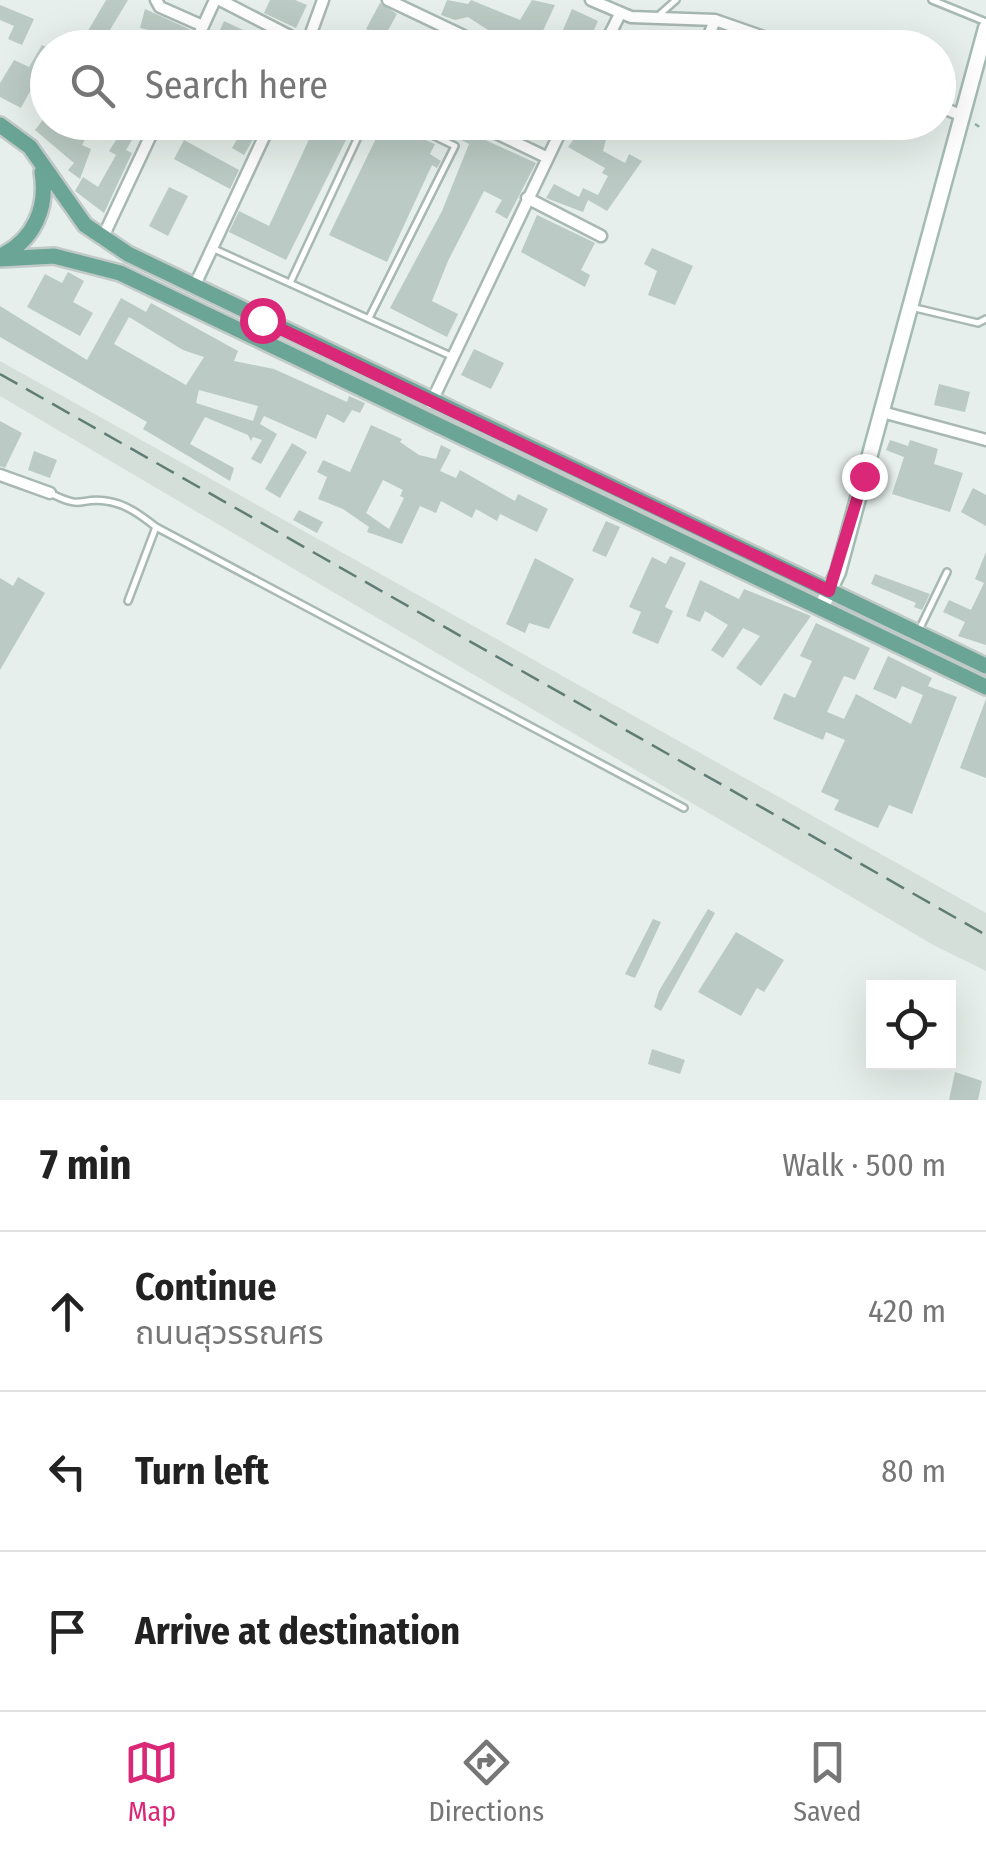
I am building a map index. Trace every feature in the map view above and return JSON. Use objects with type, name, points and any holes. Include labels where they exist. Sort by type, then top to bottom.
[{"type":"main road","points":[[821,608],[882,412],[986,25]]},
{"type":"main road","points":[[0,125],[16,134],[34,154],[70,208],[102,239],[431,403],[986,666]]},
{"type":"main road","points":[[0,258],[25,240],[38,220],[44,186],[34,154]]},
{"type":"main road","points":[[0,258],[54,256],[120,273],[986,687]]},
{"type":"street","points":[[156,0],[160,7],[203,26]]},
{"type":"street","points":[[201,30],[217,0],[276,30]]},
{"type":"street","points":[[313,30],[323,0]]},
{"type":"street","points":[[388,0],[451,30]]},
{"type":"street","points":[[591,0],[620,14],[715,20],[743,30]]},
{"type":"street","points":[[612,30],[620,14]]},
{"type":"street","points":[[711,30],[715,20]]},
{"type":"street","points":[[956,113],[963,116]]},
{"type":"street","points":[[102,239],[149,140]]},
{"type":"street","points":[[194,287],[263,140]]},
{"type":"street","points":[[510,140],[548,158]]},
{"type":"street","points":[[431,403],[556,140]]},
{"type":"street","points":[[527,198],[602,236]]},
{"type":"street","points":[[882,412],[986,440]]},
{"type":"street","points":[[0,474],[50,493]]},
{"type":"lane","points":[[656,18],[676,0]]},
{"type":"lane","points":[[932,0],[986,25]]},
{"type":"lane","points":[[290,283],[357,140]]},
{"type":"lane","points":[[368,318],[454,146],[442,140]]},
{"type":"lane","points":[[212,248],[454,357]]},
{"type":"lane","points":[[911,307],[978,322],[986,319]]},
{"type":"lane","points":[[50,493],[74,506],[105,500],[136,512],[156,527],[684,808]]},
{"type":"lane","points":[[128,601],[156,527]]},
{"type":"lane","points":[[918,634],[948,572]]},
{"type":"path","points":[[963,116],[986,132]]},
{"type":"shaded area","points":[[0,361],[986,913],[986,971],[935,946],[0,396]]},
{"type":"building","points":[[106,0],[128,0],[110,30],[88,30]]},
{"type":"building","points":[[270,0],[295,0],[307,5],[296,28],[264,13]]},
{"type":"building","points":[[447,0],[468,4],[471,0],[520,20],[532,0],[555,5],[543,30],[488,30],[468,17],[455,20],[441,15]]},
{"type":"building","points":[[380,3],[397,14],[388,30],[366,29]]},
{"type":"building","points":[[0,5],[34,19],[22,45],[8,39],[14,26],[0,20]]},
{"type":"building","points":[[145,9],[191,30],[149,30],[140,28]]},
{"type":"building","points":[[572,9],[598,21],[594,30],[563,30]]},
{"type":"building","points":[[224,21],[243,30],[220,30]]},
{"type":"building","points":[[14,60],[29,67],[30,91],[21,108],[0,97],[0,83]]},
{"type":"building","points":[[47,140],[85,140],[82,145],[91,149],[80,179],[68,170],[74,163]]},
{"type":"building","points":[[116,140],[132,140],[126,150],[132,153],[104,213],[75,191],[83,177],[98,187],[116,155],[109,151]]},
{"type":"building","points":[[184,140],[239,170],[230,189],[174,159]]},
{"type":"building","points":[[237,140],[253,140],[244,155],[232,148]]},
{"type":"building","points":[[309,140],[346,140],[286,260],[229,232],[239,211],[269,226]]},
{"type":"building","points":[[375,140],[426,140],[435,144],[430,154],[441,161],[437,168],[432,165],[387,262],[329,235]]},
{"type":"building","points":[[461,140],[486,140],[536,163],[507,219],[495,212],[502,200],[484,191],[448,261],[432,301],[458,314],[447,337],[390,308],[442,211],[469,144]]},
{"type":"building","points":[[573,140],[606,140],[603,151],[625,163],[629,154],[642,161],[607,211],[588,200],[583,212],[546,198],[554,184],[579,197],[583,188],[598,195],[608,176],[602,173],[605,168],[568,147]]},
{"type":"building","points":[[169,187],[188,196],[168,236],[149,226]]},
{"type":"building","points":[[537,215],[595,243],[581,270],[590,275],[585,287],[521,252]]},
{"type":"building","points":[[652,248],[693,266],[675,305],[648,295],[657,271],[644,264]]},
{"type":"building","points":[[68,272],[84,281],[73,302],[93,313],[80,336],[27,307],[45,274],[62,283]]},
{"type":"building","points":[[121,298],[146,312],[151,303],[238,351],[234,361],[274,369],[347,402],[349,396],[365,403],[360,413],[352,410],[344,423],[327,414],[316,439],[264,416],[260,424],[277,434],[261,464],[251,459],[262,440],[253,437],[251,441],[248,435],[205,417],[190,444],[234,468],[230,481],[143,429],[147,422],[0,337],[0,306],[87,360]],"holes":[[[129,317],[183,350],[204,357],[186,385],[114,344]],[[199,390],[258,406],[253,421],[196,403]]]},
{"type":"building","points":[[474,349],[504,363],[491,389],[461,375]]},
{"type":"building","points":[[939,384],[970,392],[965,412],[934,405]]},
{"type":"building","points":[[0,421],[22,433],[5,468],[0,466]]},
{"type":"building","points":[[371,425],[402,439],[400,442],[419,455],[436,459],[441,445],[451,450],[440,471],[456,478],[460,470],[515,501],[518,494],[548,509],[537,532],[500,514],[497,521],[476,509],[472,518],[441,501],[436,513],[420,506],[402,544],[367,532],[369,527],[343,509],[318,499],[327,477],[317,472],[323,460],[350,472]],"holes":[[[383,480],[403,490],[400,496],[404,498],[389,529],[366,513]]]},
{"type":"building","points":[[890,440],[908,446],[910,440],[938,449],[934,464],[963,473],[950,512],[892,494],[904,457],[886,450]]},
{"type":"building","points":[[292,443],[307,452],[280,498],[265,489]]},
{"type":"building","points":[[34,451],[57,460],[50,478],[28,470]]},
{"type":"building","points":[[973,488],[986,495],[986,526],[961,512]]},
{"type":"building","points":[[299,510],[323,522],[317,533],[293,520]]},
{"type":"building","points":[[606,521],[620,527],[606,557],[592,551]]},
{"type":"building","points":[[986,552],[986,645],[958,636],[965,622],[943,612],[949,600],[971,610],[984,583],[975,579]]},
{"type":"building","points":[[670,556],[686,563],[665,607],[673,611],[658,644],[632,633],[641,612],[629,607],[652,557],[666,564]]},
{"type":"building","points":[[535,558],[574,579],[549,629],[529,623],[525,633],[506,624]]},
{"type":"building","points":[[875,574],[930,594],[922,610],[914,607],[916,603],[871,584]]},
{"type":"building","points":[[18,577],[45,593],[0,670],[0,578],[13,586]]},
{"type":"building","points":[[700,580],[739,599],[744,589],[811,616],[761,686],[736,668],[760,636],[743,628],[723,658],[711,650],[728,625],[705,611],[700,622],[686,616]]},
{"type":"building","points":[[816,623],[870,648],[855,680],[844,676],[827,712],[844,719],[856,694],[911,724],[923,695],[902,686],[896,699],[873,689],[888,656],[932,678],[928,686],[957,697],[912,814],[889,805],[878,828],[834,810],[839,800],[821,792],[845,740],[826,732],[823,740],[773,719],[784,693],[795,698],[812,661],[800,656]]},
{"type":"building","points":[[986,699],[986,778],[960,768]]},
{"type":"building","points":[[708,909],[715,913],[661,1011],[654,1007],[659,991]]},
{"type":"building","points":[[653,919],[661,922],[635,978],[625,974]]},
{"type":"building","points":[[736,932],[784,960],[764,992],[757,988],[741,1016],[698,992]]},
{"type":"building","points":[[652,1049],[685,1060],[680,1074],[648,1064]]},
{"type":"building","points":[[955,1072],[982,1081],[978,1100],[949,1100]]},
{"type":"railway","points":[[0,374],[986,935]]},
{"type":"route","points":[[262,320],[829,591],[838,572],[864,476]]}]
